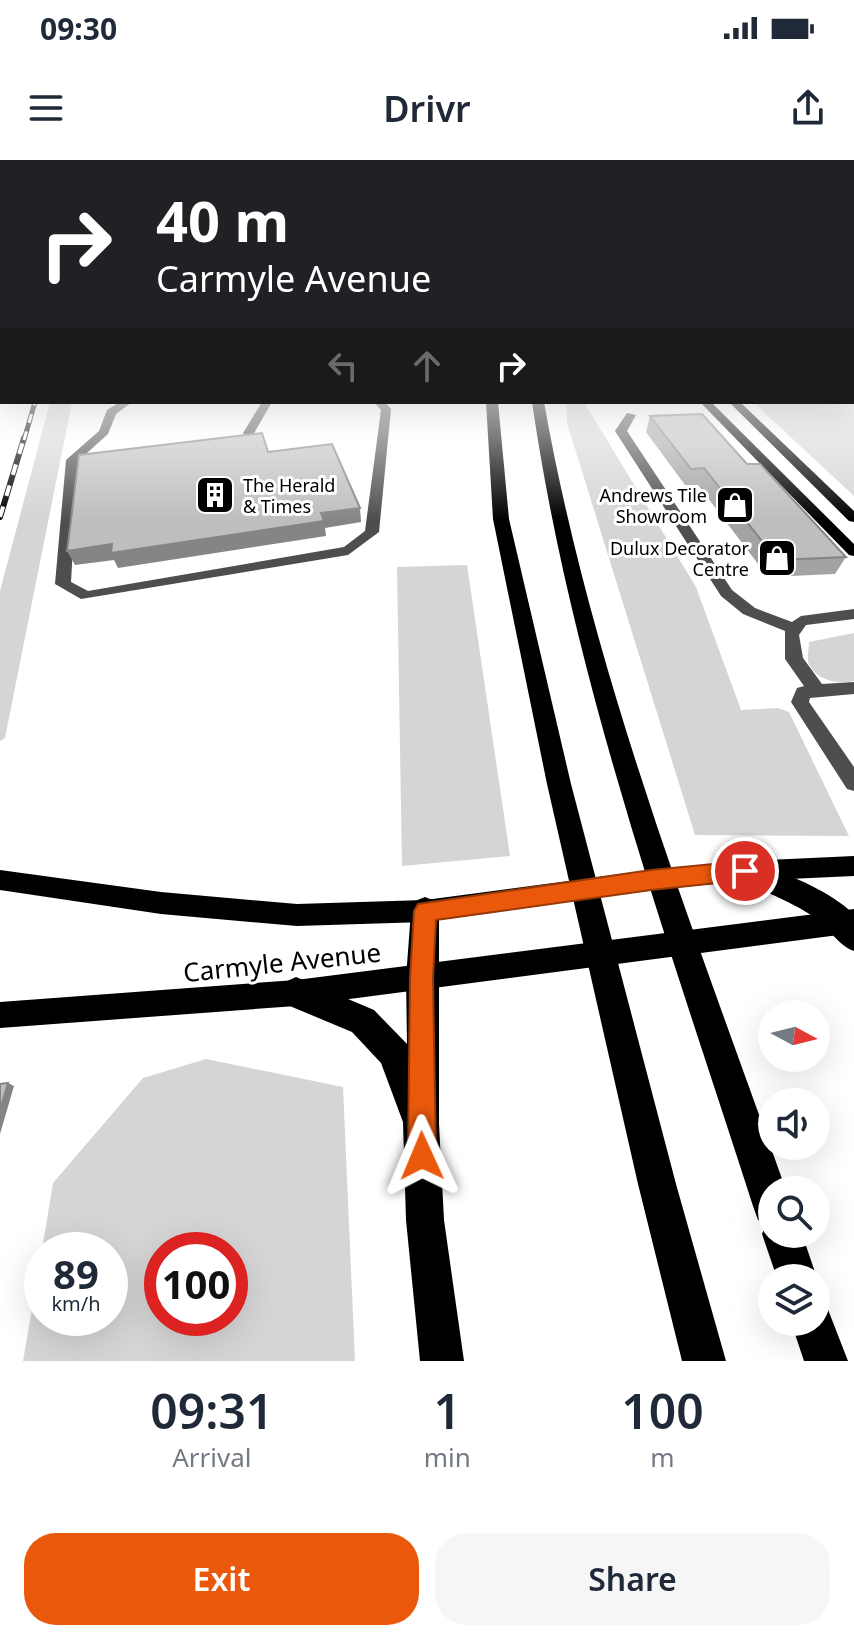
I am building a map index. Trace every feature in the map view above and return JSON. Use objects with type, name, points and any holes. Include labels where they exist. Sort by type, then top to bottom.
[{"type":"highway","points":[[480,408],[559,784],[657,1184],[704,1361]]},
{"type":"highway","points":[[492,408],[501,519]]},
{"type":"highway","points":[[539,408],[551,483],[623,763],[762,1176]]},
{"type":"highway","points":[[745,871],[793,891],[851,927]]},
{"type":"highway","points":[[425,911],[421,1124],[425,1220],[442,1361]]},
{"type":"highway","points":[[296,993],[363,1021],[394,1052],[421,1124]]},
{"type":"highway","points":[[817,1336],[826,1361]]},
{"type":"main road","points":[[711,408],[854,552]]},
{"type":"main road","points":[[740,408],[854,518]]},
{"type":"main road","name":"Carmyle Avenue","points":[[0,880],[161,903],[297,915],[425,911],[651,880],[745,871],[854,866]]},
{"type":"main road","name":"Carmyle Avenue","points":[[0,1015],[296,993],[851,927]]},
{"type":"street","points":[[117,408],[111,412],[104,432],[72,460],[63,584],[86,596],[348,551],[372,532],[385,408]]},
{"type":"street","points":[[249,433],[263,408]]},
{"type":"street","points":[[631,415],[621,431],[726,593],[749,611],[794,629]]},
{"type":"street","points":[[817,691],[794,659],[794,629],[801,621],[854,614]]},
{"type":"street","points":[[854,688],[803,693],[800,702],[854,783]]},
{"type":"shaded area","points":[[48,408],[71,408],[5,738],[0,741],[0,591]]},
{"type":"shaded area","points":[[566,408],[588,408],[696,587],[741,710],[778,708],[789,712],[849,836],[695,835],[567,423]]},
{"type":"shaded area","points":[[759,408],[854,408],[854,496]]},
{"type":"shaded area","points":[[467,565],[510,856],[402,866],[397,567]]},
{"type":"shaded area","points":[[854,633],[854,681],[834,681],[821,677],[811,668],[808,662],[809,642]]},
{"type":"shaded area","points":[[206,1059],[343,1087],[355,1361],[23,1361],[27,1336],[128,1336],[128,1232],[45,1232],[53,1183],[143,1078]]},
{"type":"building","points":[[702,414],[747,464],[760,464],[846,557],[777,560],[704,468],[691,469],[650,416]]},
{"type":"building","name":"The Herald & Times","points":[[262,433],[268,452],[332,444],[360,508],[321,513],[324,521],[111,553],[112,544],[67,551],[79,455]]},
{"type":"building","points":[[8,1083],[0,1110],[0,1084]]},
{"type":"railway","points":[[24,440],[33,408]]},
{"type":"railway","points":[[0,517],[24,438]]},
{"type":"place","name":"The Herald & Times","points":[[215,495]]},
{"type":"place","name":"Andrews Tile Showroom","points":[[735,505]]},
{"type":"place","name":"Dulux Decorator Centre","points":[[777,558]]},
{"type":"route","points":[[422,1156],[425,911],[651,880],[745,871]]}]
